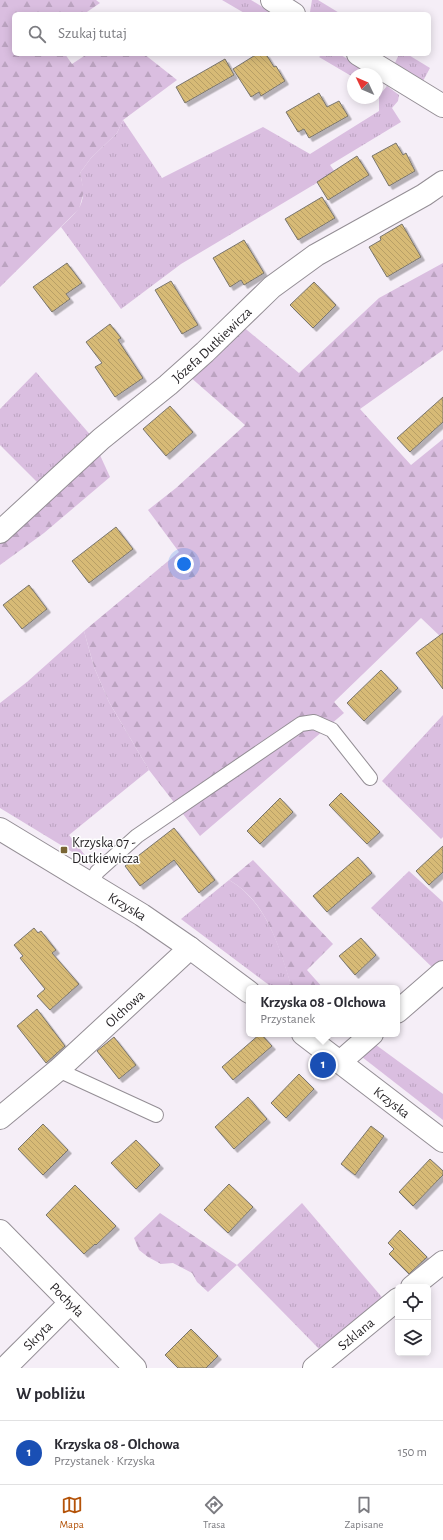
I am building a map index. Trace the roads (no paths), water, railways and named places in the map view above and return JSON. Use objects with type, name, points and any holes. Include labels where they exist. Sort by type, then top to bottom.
[{"type":"street","points":[[272,0],[291,12]]},
{"type":"street","points":[[361,56],[443,106]]},
{"type":"street","name":"Józefa Dutkiewicza","points":[[0,532],[101,439],[168,385],[205,352],[272,287],[316,255],[424,195],[443,182]]},
{"type":"street","name":"Krzyska","points":[[0,829],[142,915],[190,948],[246,990]]},
{"type":"street","name":"Olchowa","points":[[0,1118],[58,1070],[190,948]]},
{"type":"street","points":[[400,1009],[443,972]]},
{"type":"street","name":"Krzyska","points":[[307,1037],[443,1141]]},
{"type":"street","points":[[340,1062],[369,1037]]},
{"type":"street","name":"Pochyła","points":[[0,1231],[135,1368]]},
{"type":"street","points":[[416,1284],[443,1262]]},
{"type":"street","name":"Szklana","points":[[314,1368],[395,1301]]},
{"type":"street","name":"Skryta","points":[[5,1368],[70,1303]]},
{"type":"lane","points":[[91,884],[97,872],[137,836],[301,724],[314,722],[332,730],[370,778]]},
{"type":"lane","points":[[58,1070],[156,1115]]},
{"type":"place","name":"Krzyska 07 - Dutkiewicza","points":[[64,850]]},
{"type":"place","name":"Krzyska 08 - Olchowa","points":[[323,1065]]}]
